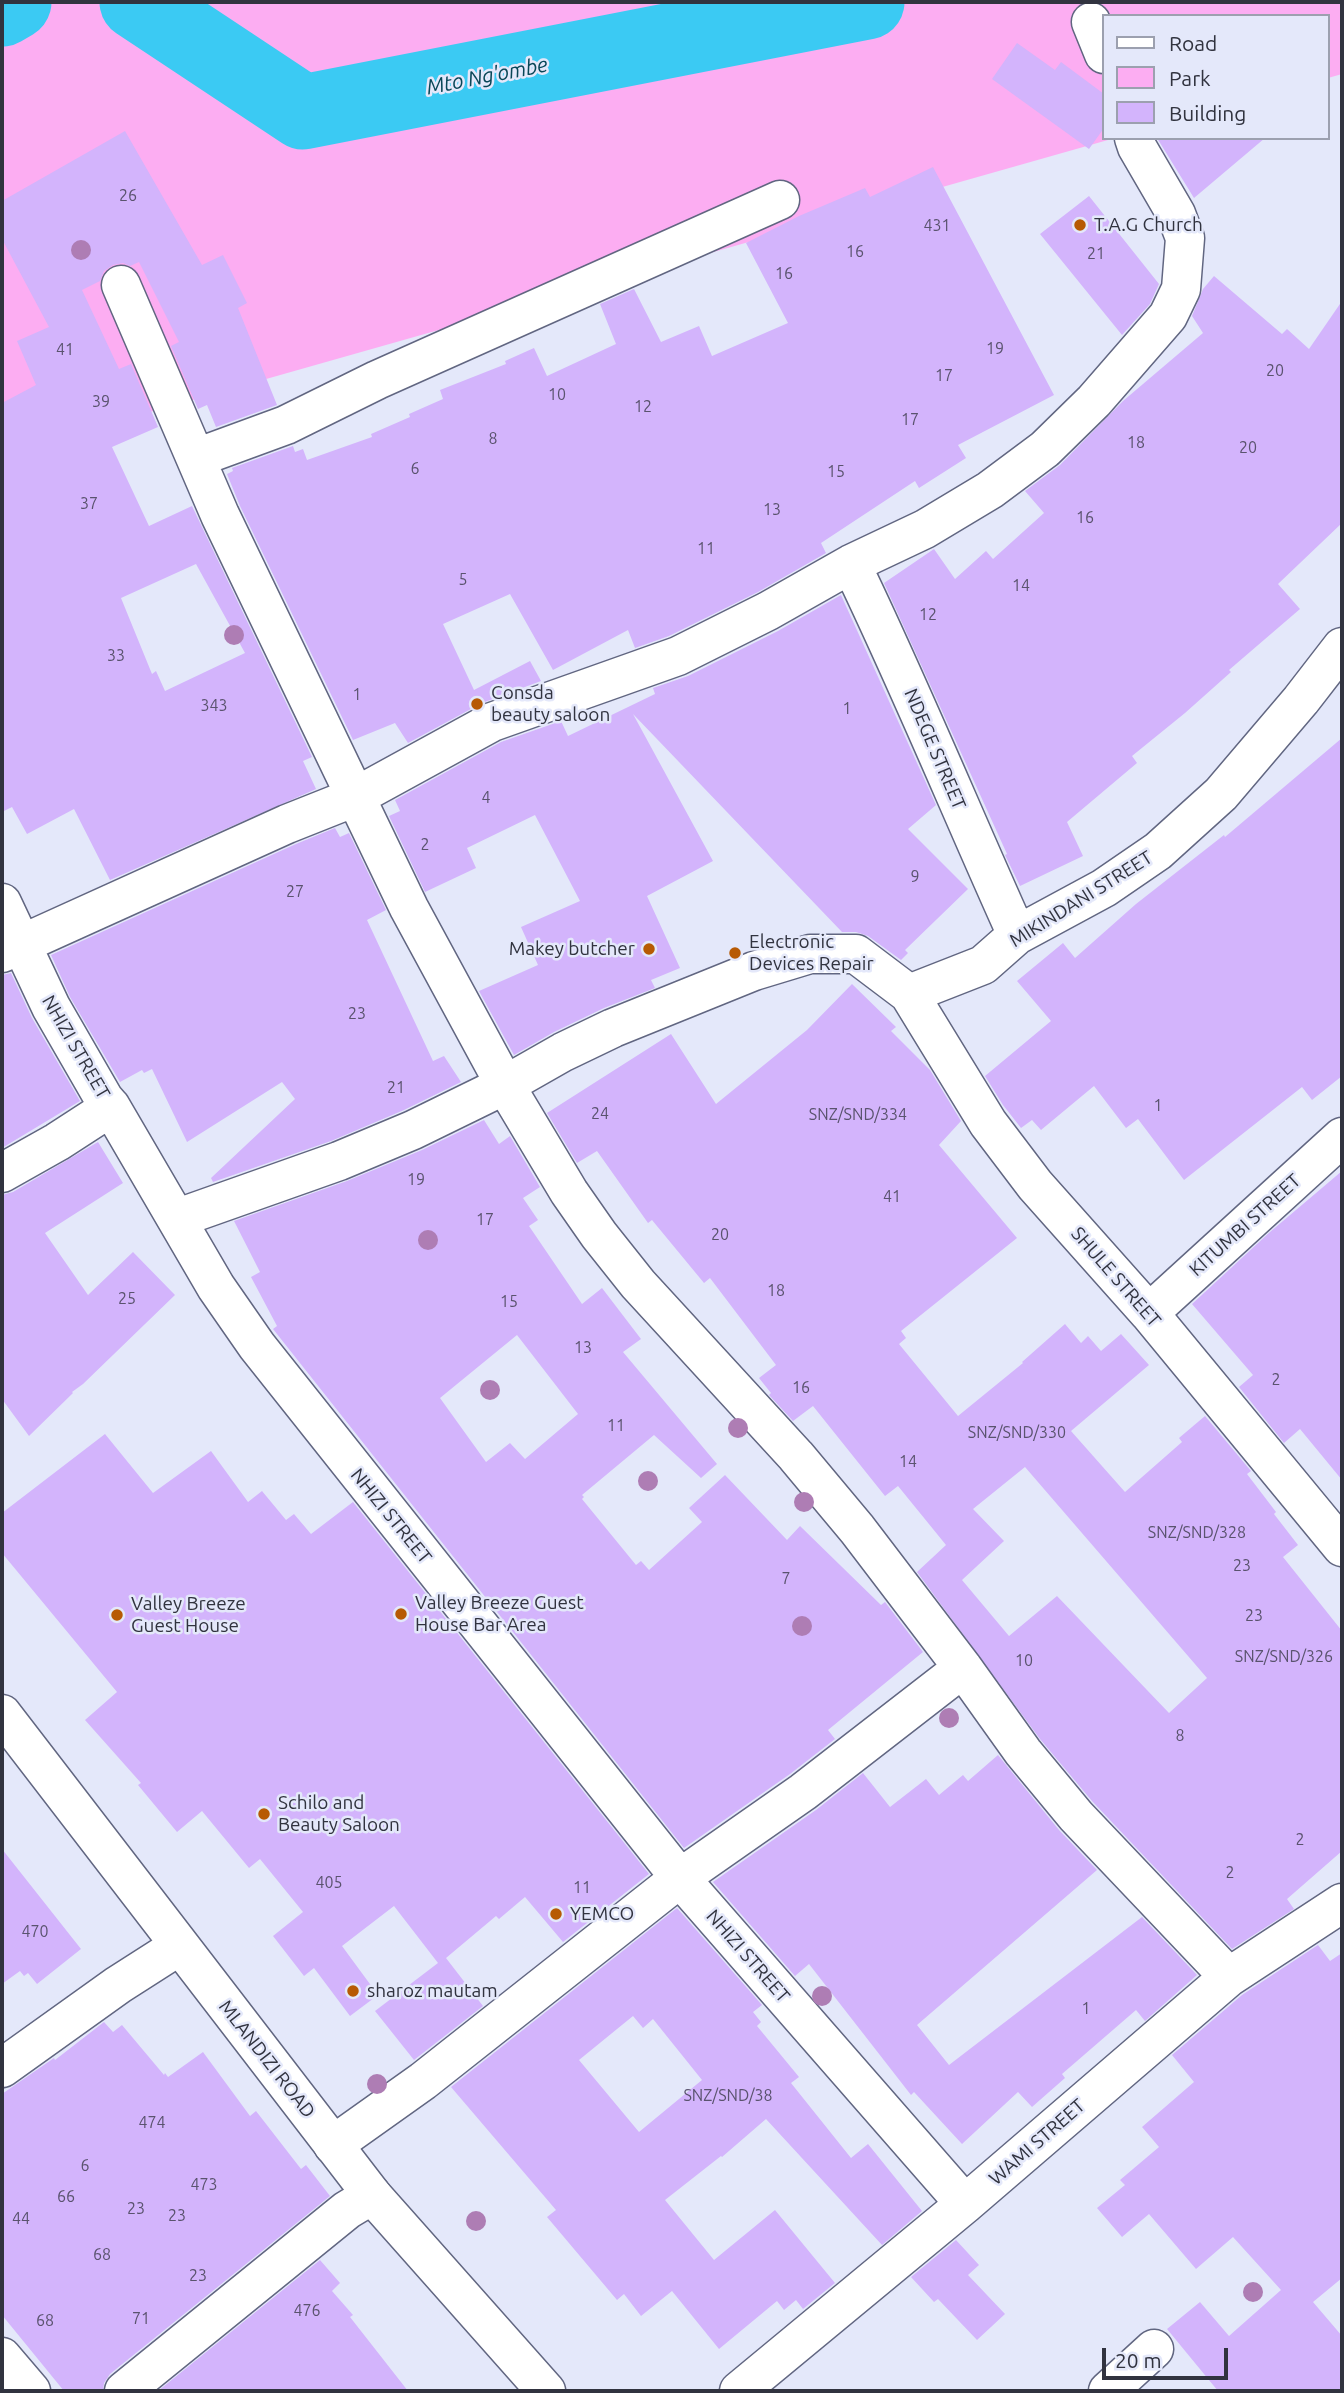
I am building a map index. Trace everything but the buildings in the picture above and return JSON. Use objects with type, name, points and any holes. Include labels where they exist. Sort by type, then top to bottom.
[{"type":"street","points":[[11,948],[287,824],[355,797],[492,722],[678,656],[768,611],[851,564],[925,529],[990,489],[1045,449],[1094,401],[1168,316],[1181,289],[1185,238],[1176,214],[1135,140]]},
{"type":"street","points":[[196,458],[286,425],[377,380],[780,200]]},
{"type":"street","points":[[121,285],[220,515],[409,908],[505,1085],[598,1235],[638,1284],[796,1457],[857,1529],[1023,1752],[1076,1816],[1228,1977]]},
{"type":"street","name":"NDEGE STREET","points":[[851,564],[898,663],[1017,935]]},
{"type":"street","name":"MIKINDANI STREET","points":[[909,994],[984,965],[1017,935],[1104,888],[1158,851],[1221,794],[1340,655]]},
{"type":"street","name":"NHIZI STREET","points":[[2,904],[11,948],[51,1007],[178,1218],[216,1287],[257,1346],[680,1878],[965,2204]]},
{"type":"street","points":[[178,1218],[339,1161],[412,1130],[505,1085],[612,1028],[754,971],[810,954],[856,954],[909,994]]},
{"type":"street","name":"SHULE STREET","points":[[909,994],[988,1123],[1035,1185],[1149,1313],[1342,1547]]},
{"type":"street","points":[[2,1173],[111,1107]]},
{"type":"street","name":"KITUMBI STREET","points":[[1149,1313],[1342,1137]]},
{"type":"street","points":[[333,2145],[423,2081],[680,1878],[803,1792],[962,1668]]},
{"type":"street","name":"MLANDIZI ROAD","points":[[2,1714],[372,2195],[547,2391]]},
{"type":"street","name":"WAMI STREET","points":[[739,2391],[965,2204],[1228,1977],[1342,1903]]},
{"type":"street","points":[[2,2068],[179,1946]]},
{"type":"street","points":[[124,2391],[347,2210],[372,2195]]},
{"type":"street","points":[[1108,2391],[1154,2349]]},
{"type":"street","points":[[2,2357],[31,2391]]},
{"type":"green space","points":[[2,2],[1342,2],[1342,74],[1330,77],[1330,14],[1102,14],[1102,140],[1108,140],[2,454]]},
{"type":"waterway","name":"Mto Ng'ombe","points":[[2,9],[14,2]]},
{"type":"waterway","name":"Mto Ng'ombe","points":[[137,2],[303,112],[867,2]]},
{"type":"place","name":"T.A.G Church","points":[[1080,225]]},
{"type":"place","name":"Consda beauty saloon","points":[[477,704]]},
{"type":"place","name":"Makey butcher","points":[[649,949]]},
{"type":"place","name":"Electronic Devices Repair","points":[[735,953]]},
{"type":"place","name":"Valley Breeze Guest House Bar Area","points":[[401,1614]]},
{"type":"place","name":"Valley Breeze Guest House","points":[[117,1615]]},
{"type":"place","name":"Schilo and Beauty Saloon","points":[[264,1814]]},
{"type":"place","name":"YEMCO","points":[[556,1914]]},
{"type":"place","name":"sharoz mautam","points":[[353,1991]]}]
